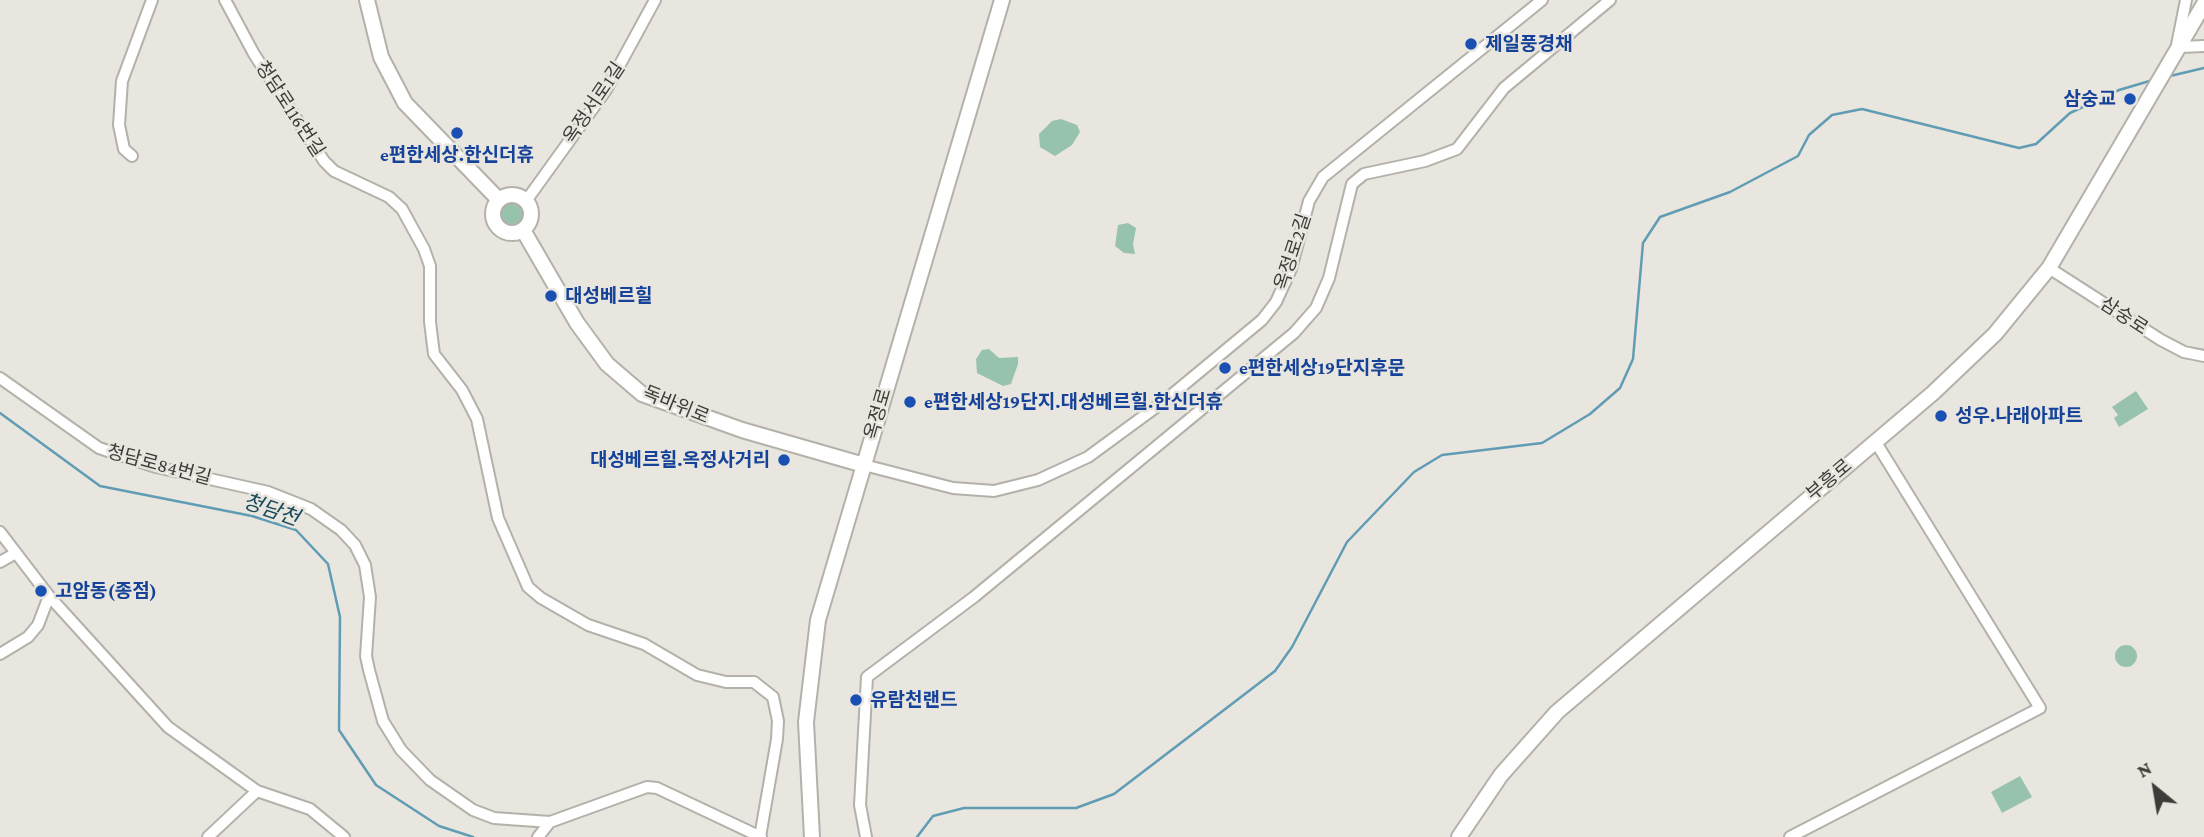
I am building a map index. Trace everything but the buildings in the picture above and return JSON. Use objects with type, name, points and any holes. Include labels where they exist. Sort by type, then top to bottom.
[{"type":"main road","points":[[367,0],[380,57],[405,103],[499,200]]},
{"type":"main road","name":"옥정로","points":[[812,837],[806,722],[818,620],[1002,0]]},
{"type":"main road","points":[[2176,55],[2204,4]]},
{"type":"main road","name":"부흥로","points":[[1459,837],[1501,775],[1557,712],[1933,393],[1995,334],[2049,268],[2176,55]]},
{"type":"main road","points":[[515,195],[526,201],[531,212],[523,230],[511,234],[495,224],[492,211],[499,200],[515,195]]},
{"type":"main road","name":"독바위로","points":[[523,230],[578,323],[600,354],[642,394],[742,430],[864,465]]},
{"type":"street","points":[[132,156],[124,149],[119,125],[122,81],[152,0]]},
{"type":"street","name":"청담로116번길","points":[[225,0],[254,54],[324,161],[334,171],[382,193],[396,203],[424,248],[430,266],[433,348],[477,419],[498,518],[520,574]]},
{"type":"street","name":"옥정서로1길","points":[[526,201],[606,90],[655,0]]},
{"type":"street","name":"옥정로2길","points":[[864,465],[953,488],[995,491],[1038,480],[1088,457],[1163,402],[1262,320],[1276,302],[1291,269],[1309,201],[1323,177],[1542,0]]},
{"type":"street","points":[[866,837],[860,805],[867,677],[974,597],[1294,333],[1316,308],[1329,278],[1352,184],[1364,174],[1425,161],[1457,149],[1504,88],[1610,0]]},
{"type":"street","points":[[2186,0],[2176,55],[2204,46]]},
{"type":"street","name":"삼숭로","points":[[2049,268],[2161,340],[2184,352],[2204,356]]},
{"type":"street","name":"청담로84번길","points":[[0,378],[99,448],[156,467],[268,492],[311,509],[341,530],[355,545],[365,565],[370,597],[366,656],[383,721],[401,750],[430,780],[473,810],[494,818],[544,829],[627,792],[647,787],[668,793],[760,837],[778,721],[776,704],[768,691],[754,682],[704,678],[644,644],[588,625],[541,598],[528,587],[520,574]]},
{"type":"street","points":[[1790,837],[2040,708],[1875,441]]},
{"type":"street","points":[[0,532],[49,596],[169,727],[257,791],[310,809],[344,837]]},
{"type":"street","points":[[0,562],[16,552]]},
{"type":"street","points":[[0,654],[29,637],[38,625],[49,596]]},
{"type":"street","points":[[208,837],[257,791]]},
{"type":"green space","points":[[1061,119],[1077,125],[1080,132],[1072,145],[1055,156],[1040,147],[1039,134],[1052,121]]},
{"type":"green space","points":[[508,203],[516,203],[523,210],[523,218],[516,225],[508,225],[501,218],[501,210]]},
{"type":"green space","points":[[1128,223],[1136,228],[1133,244],[1135,254],[1124,253],[1115,246],[1118,225]]},
{"type":"green space","points":[[989,349],[999,358],[1018,357],[1011,384],[1003,386],[977,373],[976,359],[982,350]]},
{"type":"green space","points":[[2136,391],[2148,409],[2119,427],[2114,418],[2118,415],[2112,407]]},
{"type":"green space","points":[[2126,645],[2134,648],[2137,656],[2134,664],[2126,667],[2118,664],[2115,656],[2118,648]]},
{"type":"green space","points":[[2020,776],[2032,797],[2002,813],[1991,792]]},
{"type":"waterway","points":[[2166,77],[2204,68]]},
{"type":"waterway","points":[[917,837],[933,816],[964,808],[1076,808],[1114,794],[1275,671],[1292,647],[1347,542],[1414,472],[1442,455],[1542,443],[1590,414],[1620,388],[1633,359],[1643,243],[1660,217],[1730,192],[1798,156],[1809,135],[1832,115],[1862,109],[2019,148],[2036,144],[2070,113],[2119,90],[2153,80]]},
{"type":"waterway","name":"청담천","points":[[0,413],[100,486],[252,516],[296,530],[328,564],[340,617],[339,730],[376,785],[439,826],[473,837]]},
{"type":"place","name":"제일풍경채","points":[[1471,44]]},
{"type":"place","name":"삼숭교","points":[[2130,99]]},
{"type":"place","name":"e편한세상.한신더휴","points":[[457,133]]},
{"type":"place","name":"대성베르힐","points":[[551,296]]},
{"type":"place","name":"e편한세상19단지후문","points":[[1225,368]]},
{"type":"place","name":"e편한세상19단지.대성베르힐.한신더휴","points":[[910,402]]},
{"type":"place","name":"성우.나래아파트","points":[[1941,416]]},
{"type":"place","name":"대성베르힐.옥정사거리","points":[[784,460]]},
{"type":"place","name":"고암동(종점)","points":[[41,591]]},
{"type":"place","name":"유람천랜드","points":[[856,700]]}]
